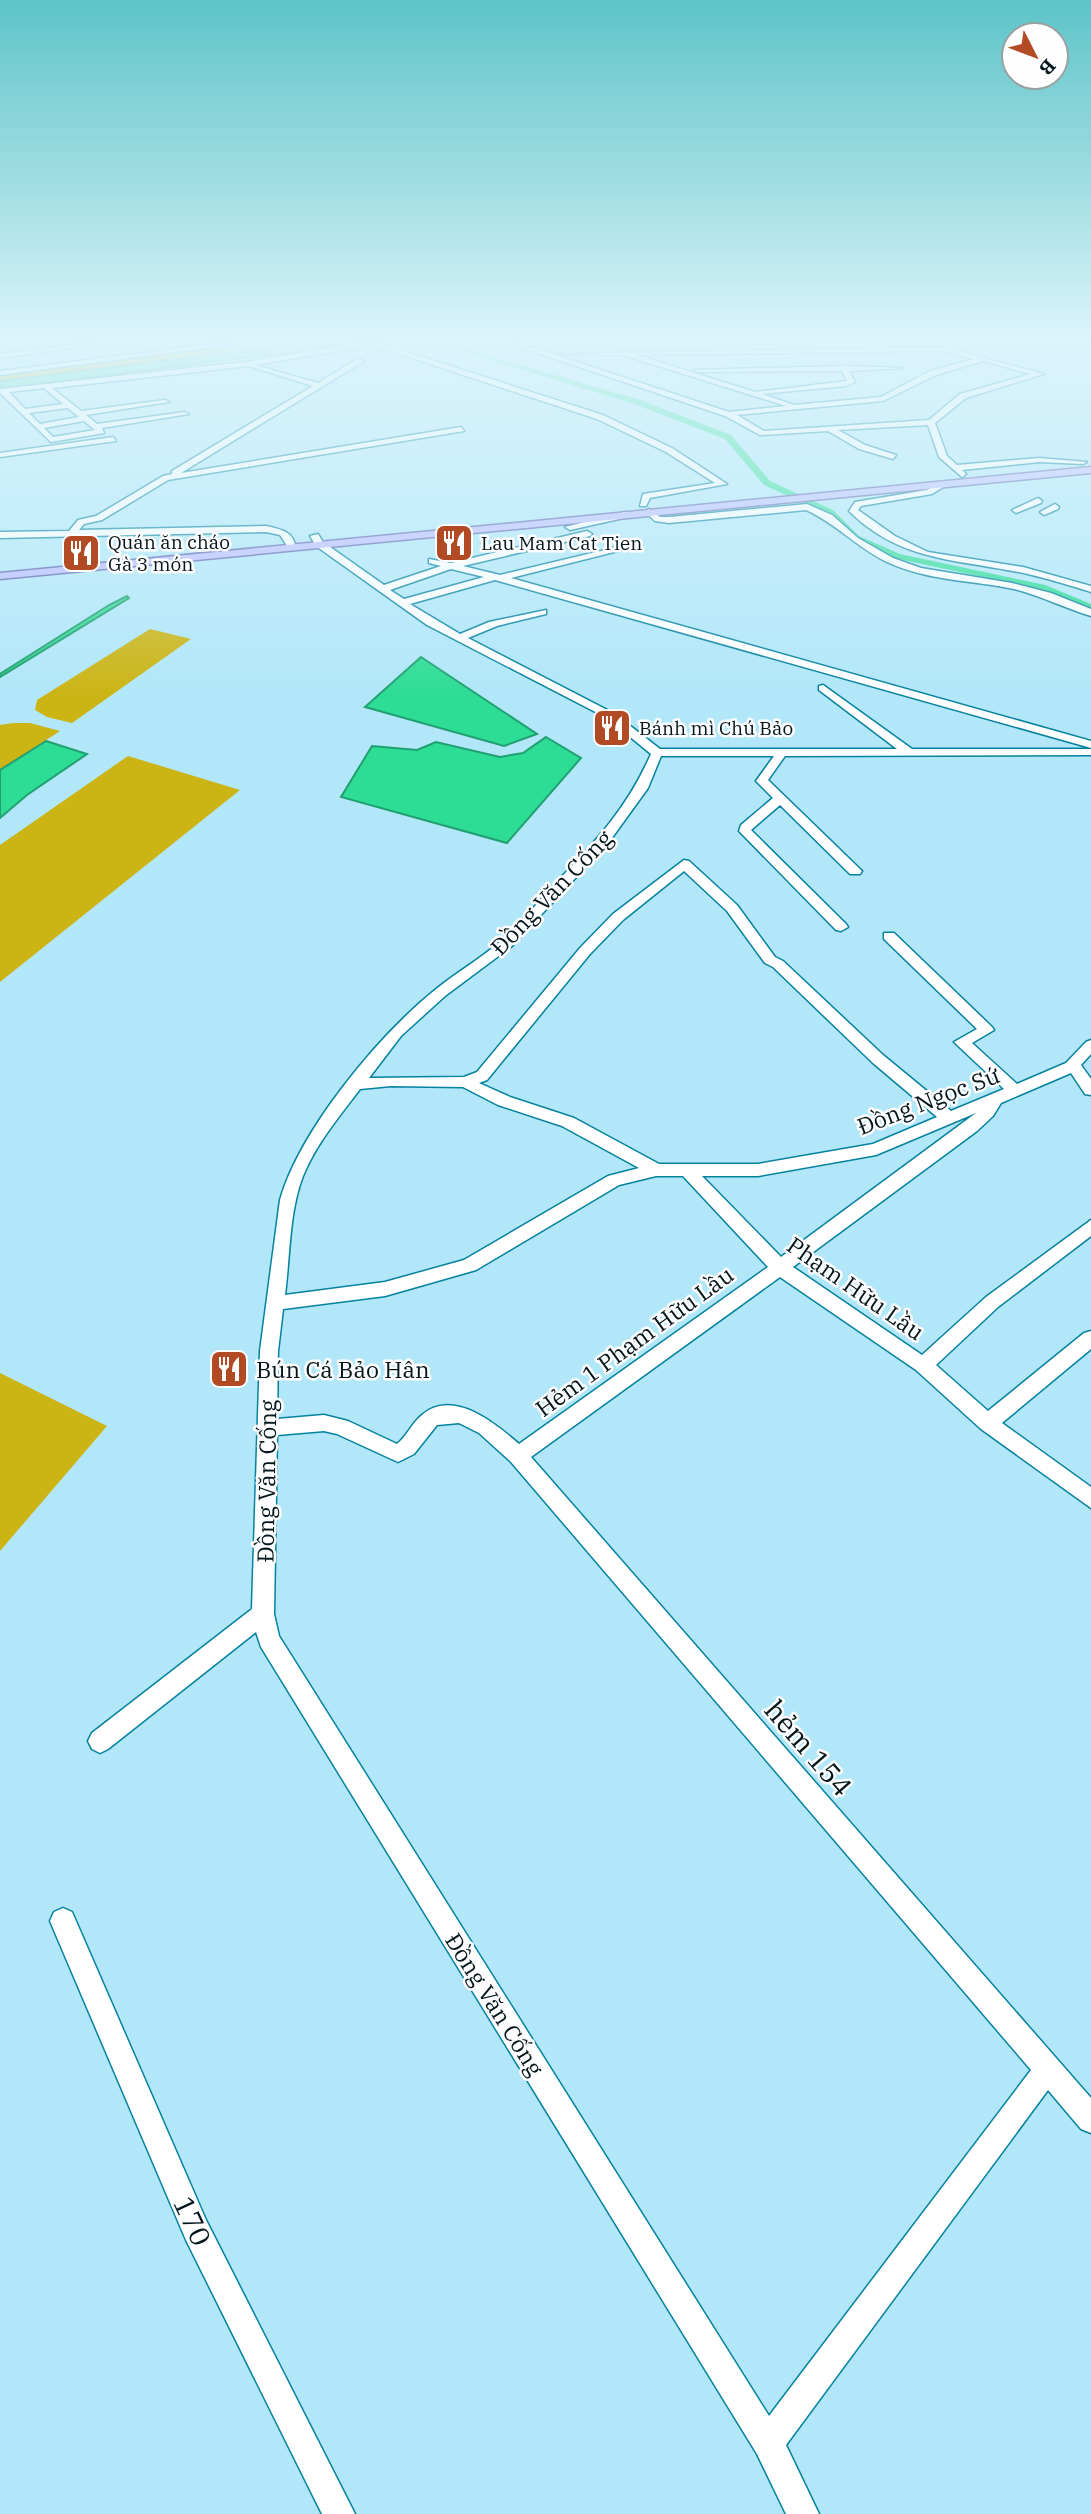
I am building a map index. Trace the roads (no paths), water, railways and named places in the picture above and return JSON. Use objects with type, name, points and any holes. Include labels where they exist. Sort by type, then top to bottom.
[{"type":"main road","points":[[317,540],[627,515],[646,508],[765,501],[944,484],[1088,465]]},
{"type":"main road","points":[[0,576],[317,540],[646,508],[958,471],[1088,465]]},
{"type":"main road","points":[[0,565],[291,543]]},
{"type":"street","points":[[73,532],[81,522],[99,518],[194,461]]},
{"type":"street","points":[[166,478],[266,461]]},
{"type":"street","points":[[686,461],[723,484],[646,496],[646,508],[658,519],[807,507],[829,517],[855,540],[890,560],[919,571],[1012,586],[1048,595],[1091,613]]},
{"type":"street","points":[[948,461],[958,471]]},
{"type":"street","points":[[944,484],[929,492],[858,504],[853,511],[873,528],[917,551],[1048,577],[1091,589]]},
{"type":"street","points":[[1016,510],[1038,501]]},
{"type":"street","points":[[1044,512],[1055,507]]},
{"type":"street","points":[[524,537],[627,515]]},
{"type":"street","points":[[0,535],[230,528],[266,530],[291,543]]},
{"type":"street","points":[[383,589],[450,566],[587,534]]},
{"type":"street","points":[[317,540],[401,603],[460,638],[611,716],[657,753],[1091,752]]},
{"type":"street","points":[[401,603],[635,544]]},
{"type":"street","points":[[452,554],[432,561],[1091,745]]},
{"type":"street","points":[[460,638],[493,624],[542,612]]},
{"type":"street","points":[[823,688],[911,753]]},
{"type":"street","name":"Đồng Văn Cống","points":[[657,753],[642,788],[606,839],[507,943],[418,1012],[354,1085],[319,1132],[295,1175],[288,1200],[269,1351],[263,1614],[269,1640],[768,2443],[803,2514]]},
{"type":"street","points":[[781,754],[761,781],[855,871]]},
{"type":"street","points":[[779,799],[745,828],[745,831],[841,927]]},
{"type":"street","points":[[354,1085],[391,1081],[465,1082],[482,1076],[585,951],[618,917],[684,864],[732,908],[770,960],[778,964],[878,1059],[949,1118]]},
{"type":"street","points":[[889,936],[988,1030],[962,1042],[1015,1090]]},
{"type":"street","name":"Đồng Ngọc Sứ","points":[[685,1168],[758,1170],[876,1149],[1073,1065],[1091,1045]]},
{"type":"street","points":[[1073,1065],[1091,1090]]},
{"type":"street","points":[[465,1082],[505,1101],[568,1122],[656,1170]]},
{"type":"street","name":"Hẻm 1 Phạm Hữu Lầu","points":[[518,1456],[971,1127],[988,1112],[996,1098]]},
{"type":"street","points":[[275,1303],[385,1289],[470,1265],[614,1180],[656,1170],[685,1168]]},
{"type":"street","name":"Phạm Hữu Lầu","points":[[685,1168],[779,1267],[923,1365],[988,1423],[1091,1499]]},
{"type":"street","points":[[923,1365],[992,1302],[1057,1255],[1091,1226]]},
{"type":"street","points":[[988,1423],[1091,1338]]},
{"type":"street","name":"hẻm 154","points":[[267,1428],[324,1423],[341,1427],[398,1454],[407,1449],[428,1420],[435,1416],[452,1414],[477,1420],[518,1456],[1091,2119]]},
{"type":"street","points":[[100,1741],[263,1614]]},
{"type":"street","name":"170","points":[[63,1921],[196,2230],[339,2514]]},
{"type":"street","points":[[768,2443],[1047,2070]]},
{"type":"waterway","points":[[749,461],[767,483],[830,512],[856,538],[897,556],[1042,587],[1091,608]]},
{"type":"place","name":"Lau Mam Cat Tien","points":[[454,543]]},
{"type":"place","name":"Quán ăn cháo Gà 3 món","points":[[81,553]]},
{"type":"place","name":"Bánh mì Chú Bảo","points":[[612,728]]},
{"type":"place","name":"Bún Cá Bảo Hân","points":[[229,1369]]}]
